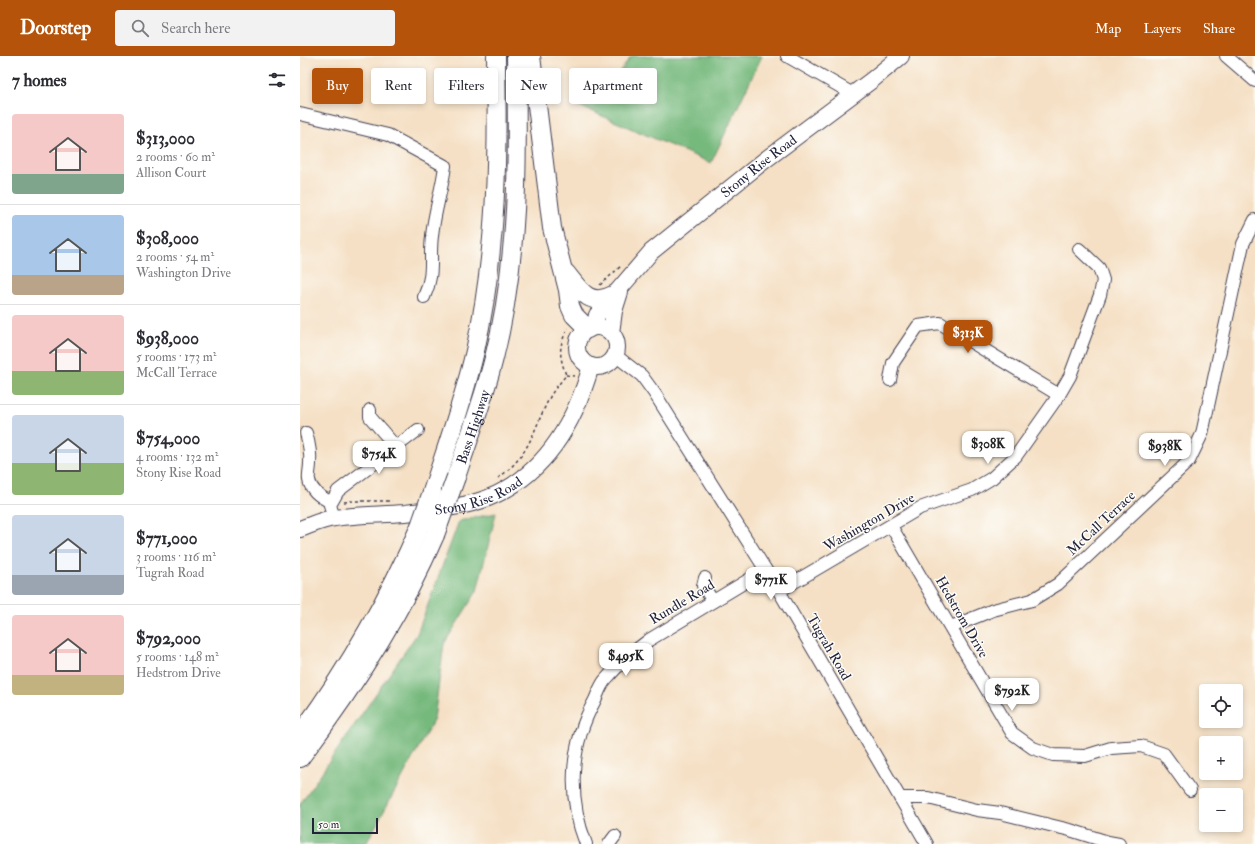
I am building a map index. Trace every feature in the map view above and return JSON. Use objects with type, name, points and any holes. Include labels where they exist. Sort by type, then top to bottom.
[{"type":"highway","name":"Bass Highway","points":[[300,758],[355,679],[418,573],[427,530],[432,492],[458,411],[475,351],[486,291],[492,239],[496,177],[496,56]]},
{"type":"highway","name":"Bass Highway","points":[[300,735],[332,691],[427,530],[456,477],[494,358],[506,298],[516,200],[518,142],[516,56]]},
{"type":"highway","points":[[530,56],[552,228],[563,269],[572,312],[591,328]]},
{"type":"highway","points":[[563,269],[581,292],[588,297],[605,299],[618,290]]},
{"type":"main road","name":"Stony Rise Road","points":[[591,328],[597,315],[651,252],[765,160],[901,56]]},
{"type":"main road","name":"Stony Rise Road","points":[[611,333],[618,290]]},
{"type":"main road","points":[[591,328],[603,328],[611,333],[616,343],[615,355],[604,366],[590,366],[579,357],[576,347],[580,336],[591,328]]},
{"type":"main road","name":"Stony Rise Road","points":[[300,529],[332,510],[404,513],[462,506],[488,498],[516,484],[538,465],[556,444],[570,421],[590,366]]},
{"type":"street","points":[[787,56],[853,94]]},
{"type":"street","points":[[1226,56],[1255,81]]},
{"type":"street","points":[[300,114],[388,135],[445,166],[432,237],[433,262],[430,285],[424,296]]},
{"type":"street","name":"McCall Terrace","points":[[951,627],[993,610],[1032,600],[1058,584],[1189,461],[1202,434],[1243,244],[1255,220]]},
{"type":"street","name":"Washington Drive","points":[[779,591],[920,508],[972,490],[992,478],[1016,456],[1059,395],[1070,376],[1100,295],[1103,280],[1099,268],[1079,249]]},
{"type":"street","points":[[890,380],[893,363],[918,326],[940,323],[1059,395]]},
{"type":"street","name":"Tugrah Road","points":[[615,355],[642,376],[779,591],[927,844]]},
{"type":"street","points":[[370,410],[370,417],[396,447]]},
{"type":"street","points":[[332,510],[338,491],[418,430]]},
{"type":"street","points":[[306,432],[310,450],[309,481],[315,492],[332,510]]},
{"type":"street","name":"Hedstrom Drive","points":[[891,526],[951,627],[1001,717],[1012,733],[1032,748],[1053,755],[1085,756],[1111,748],[1141,746],[1164,754],[1190,790]]},
{"type":"street","name":"Rundle Road","points":[[586,844],[575,811],[573,786],[574,762],[578,739],[585,717],[606,680],[638,648],[765,570]]},
{"type":"street","points":[[704,578],[703,586],[713,601]]},
{"type":"street","points":[[900,798],[928,798],[977,810],[1000,813],[1119,844]]},
{"type":"green space","points":[[631,56],[762,56],[711,163],[574,104],[657,104],[657,68],[623,68]]},
{"type":"green space","points":[[496,513],[477,591],[444,644],[434,719],[366,844],[300,844],[300,804],[417,634],[459,521]]}]
